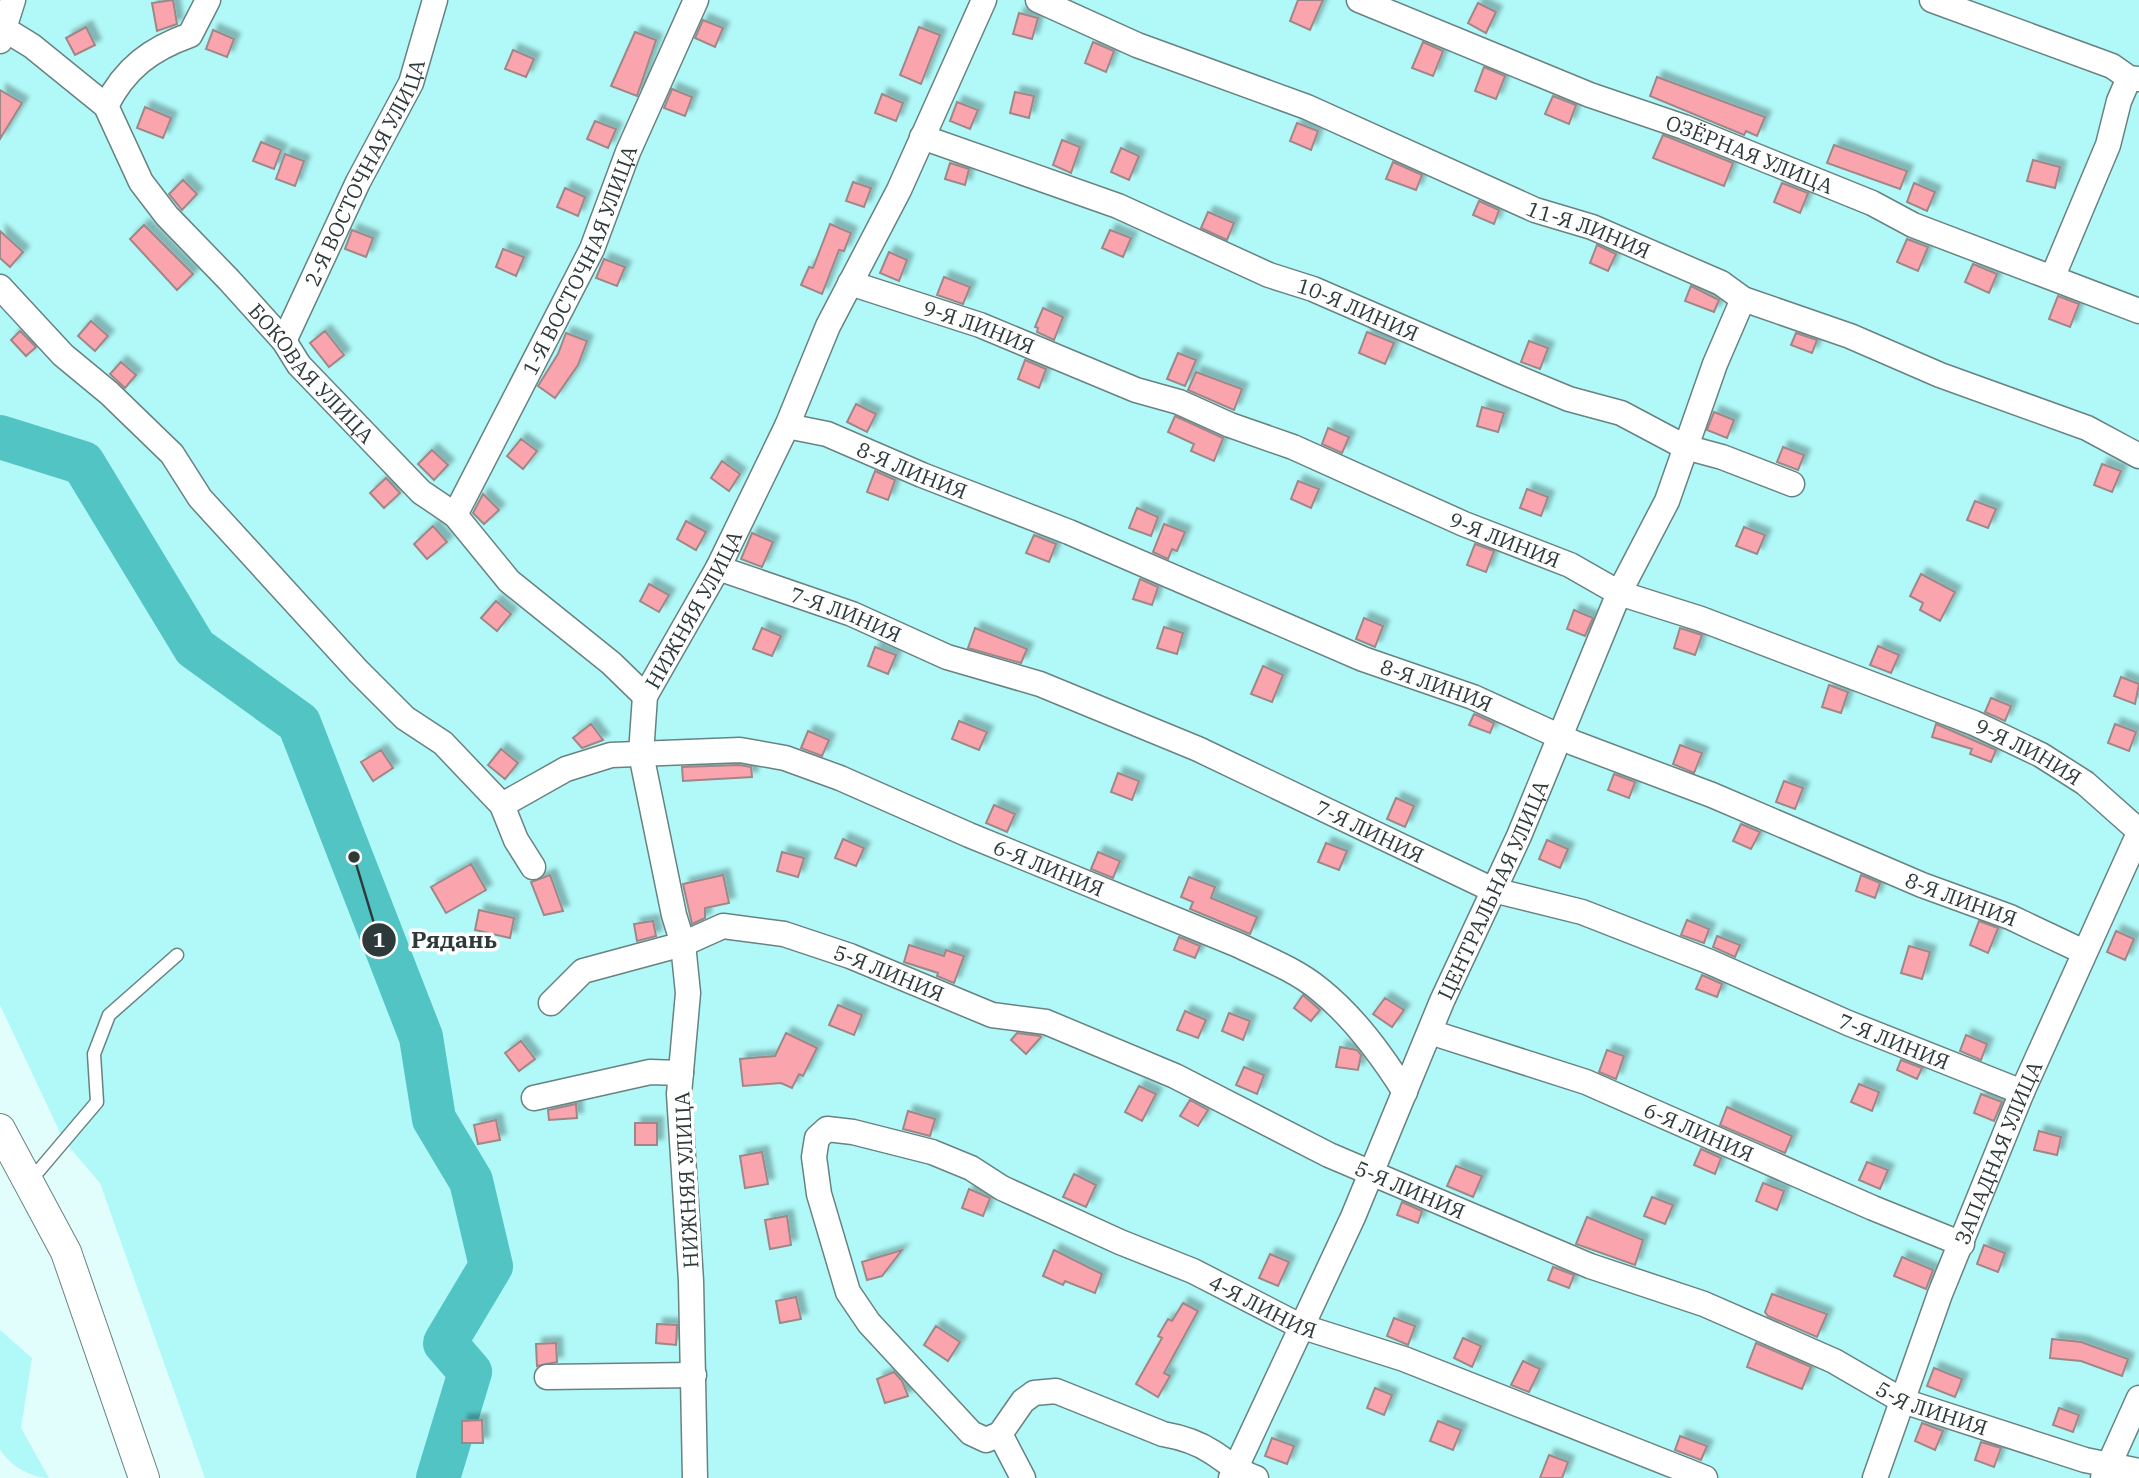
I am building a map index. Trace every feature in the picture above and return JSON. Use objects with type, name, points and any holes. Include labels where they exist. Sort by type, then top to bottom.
[{"type":"street","points":[[3,35],[13,0]]},
{"type":"street","points":[[106,106],[115,88],[136,63],[159,46],[190,35],[208,0]]},
{"type":"street","name":"2-Я ВОСТОЧНАЯ УЛИЦА","points":[[284,341],[358,182],[411,83],[435,0]]},
{"type":"street","name":"1-Я ВОСТОЧНАЯ УЛИЦА","points":[[455,515],[592,249],[628,152],[696,0]]},
{"type":"street","name":"НИЖНЯЯ УЛИЦА","points":[[695,1478],[694,1375],[679,1094],[688,993],[683,944],[674,915],[641,754],[645,696],[718,568],[787,426],[828,326],[899,190],[984,0]]},
{"type":"street","name":"11-Я ЛИНИЯ","points":[[1038,0],[1137,45],[1307,107],[1535,209],[1592,227],[1721,283],[1743,299],[1850,336],[1940,374],[2087,428],[2139,456]]},
{"type":"street","name":"ОЗЁРНАЯ УЛИЦА","points":[[1359,0],[1590,95],[1684,127],[1848,193],[1913,225],[2053,276],[2139,311]]},
{"type":"street","points":[[1939,1],[2112,66],[2134,79],[2119,100],[2108,145],[2053,276]]},
{"type":"street","name":"БОКОВАЯ УЛИЦА","points":[[3,35],[32,46],[106,106],[141,182],[167,216],[284,341],[299,365],[421,492],[455,515],[509,581],[611,663],[645,696]]},
{"type":"street","name":"10-Я ЛИНИЯ","points":[[922,137],[1118,206],[1245,264],[1313,289],[1511,375],[1569,398],[1621,413],[1685,447],[1792,484]]},
{"type":"street","name":"9-Я ЛИНИЯ","points":[[850,283],[980,325],[1136,390],[1179,402],[1230,425],[1293,447],[1464,524],[1570,565],[1619,593],[1701,619],[1974,723],[2041,755],[2085,783],[2139,832]]},
{"type":"street","points":[[0,287],[63,355],[109,393],[172,454],[200,498],[358,671],[405,718],[443,743],[502,805],[516,840],[533,867]]},
{"type":"street","name":"ЦЕНТРАЛЬНАЯ УЛИЦА","points":[[1240,1475],[1300,1326],[1353,1217],[1430,1032],[1519,836],[1619,593],[1667,501],[1715,364],[1743,299]]},
{"type":"street","name":"8-Я ЛИНИЯ","points":[[787,426],[827,434],[1164,572],[1363,659],[1473,697],[1559,736],[1712,794],[1922,885],[2010,917],[2084,952]]},
{"type":"street","name":"7-Я ЛИНИЯ","points":[[718,568],[852,614],[947,657],[1040,684],[1198,749],[1493,890],[1582,912],[1732,971],[1848,1023],[2022,1092]]},
{"type":"street","name":"6-Я ЛИНИЯ","points":[[502,805],[566,769],[611,755],[740,750],[785,758],[840,778],[968,835],[1238,945],[1318,988],[1356,1024],[1385,1059],[1405,1092]]},
{"type":"street","name":"ЗАПАДНАЯ УЛИЦА","points":[[1875,1478],[1936,1305],[2022,1092],[2139,832]]},
{"type":"street","name":"5-Я ЛИНИЯ","points":[[551,1003],[583,971],[683,944],[723,926],[784,934],[850,956],[992,1015],[1046,1022],[1175,1076],[1275,1130],[1590,1266],[1704,1304],[1833,1361],[1903,1401],[2106,1472],[2139,1471]]},
{"type":"street","name":"6-Я ЛИНИЯ","points":[[1430,1032],[1586,1082],[1873,1208],[1962,1244]]},
{"type":"street","points":[[534,1098],[650,1072],[681,1073]]},
{"type":"street","points":[[0,1129],[66,1252],[144,1478]]},
{"type":"street","name":"4-Я ЛИНИЯ","points":[[1000,1434],[986,1440],[971,1433],[869,1323],[848,1292],[819,1194],[814,1157],[817,1138],[827,1129],[897,1142],[971,1168],[1002,1188],[1120,1242],[1193,1271],[1300,1326],[1404,1359],[1704,1478]]},
{"type":"street","points":[[547,1377],[694,1375]]},
{"type":"street","points":[[1023,1478],[1000,1434],[1023,1401],[1034,1393],[1056,1391],[1212,1451],[1240,1475]]},
{"type":"street","points":[[2106,1472],[2139,1398]]},
{"type":"lane","points":[[30,1181],[97,1102],[93,1054],[109,1015],[177,955]]},
{"type":"shaded area","points":[[0,0],[2139,0],[2139,1478],[205,1478],[100,1183],[64,1141],[0,1005]]},
{"type":"shaded area","points":[[0,1330],[32,1358],[21,1428],[49,1478],[21,1470],[0,1449]]},
{"type":"building","points":[[173,0],[177,24],[157,31],[152,3]]},
{"type":"building","points":[[1298,0],[1323,0],[1310,30],[1290,21]]},
{"type":"building","points":[[1478,3],[1496,12],[1486,33],[1468,23]]},
{"type":"building","points":[[1019,13],[1038,18],[1032,39],[1013,34]]},
{"type":"building","points":[[703,20],[723,28],[715,47],[695,38]]},
{"type":"building","points":[[86,27],[95,45],[75,55],[66,38]]},
{"type":"building","points":[[919,27],[940,35],[921,84],[900,75]]},
{"type":"building","points":[[213,30],[234,39],[227,57],[206,49]]},
{"type":"building","points":[[635,32],[656,40],[637,96],[611,86]]},
{"type":"building","points":[[1093,42],[1114,51],[1106,72],[1085,63]]},
{"type":"building","points":[[1423,42],[1443,51],[1433,76],[1412,68]]},
{"type":"building","points":[[513,50],[534,59],[526,77],[505,69]]},
{"type":"building","points":[[1484,67],[1505,76],[1496,99],[1475,91]]},
{"type":"building","points":[[1657,77],[1765,117],[1757,136],[1746,131],[1744,135],[1650,96]]},
{"type":"building","points":[[672,89],[692,97],[685,116],[664,108]]},
{"type":"building","points":[[0,90],[22,103],[0,139]]},
{"type":"building","points":[[1015,92],[1034,96],[1029,118],[1010,113]]},
{"type":"building","points":[[882,94],[903,103],[896,121],[875,113]]},
{"type":"building","points":[[1553,96],[1576,105],[1569,124],[1545,114]]},
{"type":"building","points":[[957,102],[978,110],[970,129],[950,121]]},
{"type":"building","points":[[145,107],[171,118],[163,138],[137,128]]},
{"type":"building","points":[[595,121],[616,129],[608,148],[587,139]]},
{"type":"building","points":[[1297,123],[1318,131],[1311,150],[1290,141]]},
{"type":"building","points":[[1663,135],[1733,163],[1724,186],[1653,158]]},
{"type":"building","points":[[1062,140],[1080,147],[1071,173],[1053,165]]},
{"type":"building","points":[[261,142],[281,150],[274,169],[253,161]]},
{"type":"building","points":[[1834,145],[1907,171],[1900,189],[1827,163]]},
{"type":"building","points":[[1121,148],[1139,156],[1129,180],[1111,172]]},
{"type":"building","points":[[285,154],[304,161],[295,186],[276,179]]},
{"type":"building","points":[[2033,160],[2060,167],[2055,188],[2027,181]]},
{"type":"building","points":[[1393,162],[1422,175],[1416,190],[1386,179]]},
{"type":"building","points":[[950,163],[969,169],[965,185],[945,179]]},
{"type":"building","points":[[183,180],[197,194],[182,210],[169,194]]},
{"type":"building","points":[[853,182],[871,188],[864,207],[846,201]]},
{"type":"building","points":[[1782,183],[1808,193],[1800,213],[1774,202]]},
{"type":"building","points":[[1914,183],[1935,192],[1927,211],[1907,202]]},
{"type":"building","points":[[565,188],[585,197],[578,216],[557,207]]},
{"type":"building","points":[[1479,201],[1499,210],[1494,224],[1473,215]]},
{"type":"building","points":[[1208,212],[1234,223],[1227,240],[1201,228]]},
{"type":"building","points":[[830,224],[851,233],[844,251],[839,250],[822,294],[801,285],[809,267],[813,268]]},
{"type":"building","points":[[144,225],[193,274],[177,290],[130,239]]},
{"type":"building","points":[[352,230],[373,238],[366,257],[345,249]]},
{"type":"building","points":[[1110,230],[1131,238],[1123,257],[1102,248]]},
{"type":"building","points":[[0,231],[23,252],[10,267],[0,258]]},
{"type":"building","points":[[1907,239],[1928,247],[1918,271],[1897,262]]},
{"type":"building","points":[[1597,245],[1616,254],[1608,271],[1590,263]]},
{"type":"building","points":[[503,249],[524,257],[516,276],[496,267]]},
{"type":"building","points":[[889,252],[907,260],[899,281],[880,273]]},
{"type":"building","points":[[604,259],[625,267],[617,286],[596,278]]},
{"type":"building","points":[[1973,264],[1997,274],[1989,293],[1965,282]]},
{"type":"building","points":[[944,277],[970,287],[963,304],[937,295]]},
{"type":"building","points":[[1691,286],[1719,300],[1714,312],[1685,301]]},
{"type":"building","points":[[2058,296],[2079,304],[2070,327],[2049,319]]},
{"type":"building","points":[[1043,308],[1063,317],[1054,340],[1037,332],[1038,328],[1035,327]]},
{"type":"building","points":[[91,321],[108,336],[95,351],[78,336]]},
{"type":"building","points":[[20,331],[36,347],[26,356],[11,340]]},
{"type":"building","points":[[325,331],[344,355],[329,367],[310,343]]},
{"type":"building","points":[[1367,332],[1394,343],[1385,364],[1359,353]]},
{"type":"building","points":[[566,333],[587,341],[578,365],[555,398],[538,386],[558,354]]},
{"type":"building","points":[[1796,333],[1817,340],[1812,353],[1791,345]]},
{"type":"building","points":[[1529,341],[1548,348],[1540,369],[1521,362]]},
{"type":"building","points":[[1178,353],[1196,360],[1185,386],[1167,379]]},
{"type":"building","points":[[1025,360],[1046,369],[1039,388],[1018,379]]},
{"type":"building","points":[[121,362],[136,375],[125,388],[110,374]]},
{"type":"building","points":[[1196,372],[1242,389],[1234,410],[1188,390]]},
{"type":"building","points":[[856,404],[876,414],[867,432],[847,422]]},
{"type":"building","points":[[1482,407],[1504,413],[1498,432],[1477,426]]},
{"type":"building","points":[[1714,412],[1734,420],[1727,438],[1707,430]]},
{"type":"building","points":[[1175,416],[1223,438],[1214,461],[1191,451],[1194,444],[1168,432]]},
{"type":"building","points":[[1328,428],[1349,437],[1342,453],[1322,444]]},
{"type":"building","points":[[521,439],[537,451],[523,469],[507,456]]},
{"type":"building","points":[[1783,447],[1804,455],[1798,470],[1777,462]]},
{"type":"building","points":[[432,450],[448,465],[434,480],[418,464]]},
{"type":"building","points":[[722,461],[740,474],[729,491],[711,478]]},
{"type":"building","points":[[2102,464],[2121,471],[2112,492],[2094,485]]},
{"type":"building","points":[[875,471],[895,480],[888,500],[867,492]]},
{"type":"building","points":[[386,478],[400,493],[384,508],[370,493]]},
{"type":"building","points":[[1298,481],[1319,489],[1311,508],[1291,499]]},
{"type":"building","points":[[1527,489],[1548,497],[1541,516],[1520,508]]},
{"type":"building","points":[[483,494],[499,510],[484,524],[473,513]]},
{"type":"building","points":[[1975,501],[1996,509],[1988,528],[1967,520]]},
{"type":"building","points":[[1137,508],[1158,517],[1151,536],[1129,528]]},
{"type":"building","points":[[686,521],[706,532],[696,550],[677,539]]},
{"type":"building","points":[[1164,524],[1185,532],[1177,551],[1172,549],[1168,559],[1153,552]]},
{"type":"building","points":[[433,526],[447,542],[427,559],[414,544]]},
{"type":"building","points":[[1744,527],[1765,535],[1757,554],[1736,546]]},
{"type":"building","points":[[752,533],[773,542],[762,567],[741,559]]},
{"type":"building","points":[[1034,535],[1056,544],[1049,562],[1026,553]]},
{"type":"building","points":[[1475,544],[1494,551],[1486,572],[1467,565]]},
{"type":"building","points":[[1921,574],[1955,592],[1940,621],[1920,610],[1923,603],[1910,596]]},
{"type":"building","points":[[1140,579],[1158,587],[1152,605],[1133,599]]},
{"type":"building","points":[[649,584],[669,595],[659,612],[640,601]]},
{"type":"building","points":[[496,601],[511,614],[497,631],[481,618]]},
{"type":"building","points":[[1574,610],[1593,618],[1585,636],[1567,629]]},
{"type":"building","points":[[1364,618],[1383,626],[1375,647],[1356,639]]},
{"type":"building","points":[[1164,627],[1183,633],[1177,654],[1157,648]]},
{"type":"building","points":[[762,628],[781,636],[772,656],[753,649]]},
{"type":"building","points":[[975,628],[1027,649],[1021,663],[968,648]]},
{"type":"building","points":[[1680,628],[1702,635],[1695,655],[1674,648]]},
{"type":"building","points":[[1878,646],[1899,655],[1891,673],[1870,665]]},
{"type":"building","points":[[875,647],[896,655],[888,674],[868,666]]},
{"type":"building","points":[[1263,666],[1283,675],[1272,702],[1251,694]]},
{"type":"building","points":[[2121,677],[2139,684],[2135,704],[2114,696]]},
{"type":"building","points":[[1829,685],[1848,692],[1841,713],[1822,707]]},
{"type":"building","points":[[1991,698],[2011,706],[2005,721],[1985,712]]},
{"type":"building","points":[[1474,714],[1494,723],[1490,733],[1469,725]]},
{"type":"building","points":[[959,721],[987,732],[979,750],[952,739]]},
{"type":"building","points":[[591,724],[603,740],[582,748],[573,738]]},
{"type":"building","points":[[1936,724],[1996,750],[1991,762],[1970,754],[1972,749],[1932,737]]},
{"type":"building","points":[[2115,724],[2136,732],[2129,751],[2108,743]]},
{"type":"building","points":[[808,731],[829,740],[822,756],[801,748]]},
{"type":"building","points":[[1680,745],[1702,753],[1694,773],[1673,764]]},
{"type":"building","points":[[501,749],[518,763],[505,779],[488,765]]},
{"type":"building","points":[[381,750],[393,768],[373,781],[361,762]]},
{"type":"building","points":[[682,767],[751,767],[752,777],[683,781]]},
{"type":"building","points":[[1118,773],[1139,781],[1132,800],[1111,792]]},
{"type":"building","points":[[1614,774],[1635,782],[1629,798],[1608,790]]},
{"type":"building","points":[[1784,781],[1803,788],[1795,809],[1776,802]]},
{"type":"building","points":[[1396,798],[1414,806],[1405,827],[1387,819]]},
{"type":"building","points":[[994,805],[1015,814],[1007,832],[986,823]]},
{"type":"building","points":[[1741,824],[1760,832],[1751,849],[1733,841]]},
{"type":"building","points":[[843,839],[864,848],[856,866],[835,858]]},
{"type":"building","points":[[1547,840],[1568,849],[1560,868],[1539,859]]},
{"type":"building","points":[[1326,843],[1347,851],[1339,870],[1318,862]]},
{"type":"building","points":[[782,852],[804,858],[798,877],[777,871]]},
{"type":"building","points":[[1098,852],[1120,861],[1113,878],[1091,869]]},
{"type":"building","points":[[471,864],[486,890],[446,913],[431,887]]},
{"type":"building","points":[[550,875],[563,911],[544,915],[531,882]]},
{"type":"building","points":[[723,875],[729,903],[705,908],[705,918],[692,924],[683,884]]},
{"type":"building","points":[[1861,875],[1880,883],[1875,898],[1856,891]]},
{"type":"building","points":[[1189,877],[1215,887],[1211,898],[1257,917],[1250,934],[1190,909],[1193,902],[1181,897]]},
{"type":"building","points":[[479,910],[514,918],[510,938],[475,930]]},
{"type":"building","points":[[1687,920],[1709,929],[1704,943],[1681,935]]},
{"type":"building","points":[[653,921],[656,936],[637,941],[634,924]]},
{"type":"building","points":[[1979,921],[1998,928],[1988,953],[1970,945]]},
{"type":"building","points":[[2116,931],[2134,939],[2125,960],[2107,952]]},
{"type":"building","points":[[1717,936],[1740,945],[1735,957],[1713,947]]},
{"type":"building","points":[[1179,937],[1200,946],[1195,958],[1174,950]]},
{"type":"building","points":[[909,945],[944,956],[946,950],[964,956],[954,983],[937,976],[938,973],[904,962]]},
{"type":"building","points":[[1909,946],[1930,952],[1922,979],[1901,973]]},
{"type":"building","points":[[1702,975],[1722,984],[1717,997],[1696,989]]},
{"type":"building","points":[[1303,995],[1320,1010],[1311,1021],[1294,1008]]},
{"type":"building","points":[[1385,998],[1404,1010],[1392,1027],[1373,1014]]},
{"type":"building","points":[[838,1005],[862,1015],[854,1035],[829,1025]]},
{"type":"building","points":[[1185,1011],[1206,1020],[1198,1038],[1177,1030]]},
{"type":"building","points":[[1229,1013],[1250,1021],[1243,1040],[1222,1031]]},
{"type":"building","points":[[786,1033],[817,1048],[803,1076],[799,1074],[792,1088],[781,1083],[743,1086],[740,1059],[775,1056]]},
{"type":"building","points":[[1017,1033],[1041,1037],[1026,1054],[1011,1040]]},
{"type":"building","points":[[1966,1035],[1987,1044],[1981,1060],[1960,1051]]},
{"type":"building","points":[[521,1041],[535,1059],[519,1071],[505,1053]]},
{"type":"building","points":[[1340,1047],[1357,1050],[1361,1055],[1358,1070],[1336,1067]]},
{"type":"building","points":[[1607,1050],[1624,1056],[1616,1079],[1599,1072]]},
{"type":"building","points":[[1901,1060],[1922,1068],[1917,1079],[1897,1070]]},
{"type":"building","points":[[1244,1067],[1264,1075],[1257,1094],[1236,1085]]},
{"type":"building","points":[[1859,1084],[1879,1092],[1872,1111],[1851,1102]]},
{"type":"building","points":[[1139,1086],[1156,1094],[1142,1121],[1125,1112]]},
{"type":"building","points":[[1981,1094],[2002,1102],[1994,1121],[1974,1113]]},
{"type":"building","points":[[1190,1100],[1208,1110],[1198,1126],[1180,1116]]},
{"type":"building","points":[[576,1104],[577,1118],[549,1120],[548,1110]]},
{"type":"building","points":[[1727,1107],[1792,1136],[1785,1153],[1720,1125]]},
{"type":"building","points":[[908,1111],[935,1119],[930,1136],[903,1129]]},
{"type":"building","points":[[496,1120],[500,1140],[478,1144],[474,1125]]},
{"type":"building","points":[[635,1123],[657,1123],[657,1145],[635,1145]]},
{"type":"building","points":[[2039,1131],[2061,1137],[2057,1155],[2034,1150]]},
{"type":"building","points":[[1701,1149],[1721,1158],[1715,1174],[1694,1165]]},
{"type":"building","points":[[762,1152],[768,1184],[745,1188],[740,1156]]},
{"type":"building","points":[[1867,1162],[1888,1170],[1880,1189],[1859,1180]]},
{"type":"building","points":[[1456,1166],[1482,1176],[1473,1197],[1447,1186]]},
{"type":"building","points":[[1074,1174],[1096,1185],[1086,1207],[1063,1197]]},
{"type":"building","points":[[1763,1183],[1784,1191],[1777,1210],[1756,1201]]},
{"type":"building","points":[[969,1189],[990,1198],[983,1216],[962,1208]]},
{"type":"building","points":[[1652,1197],[1673,1205],[1665,1224],[1644,1216]]},
{"type":"building","points":[[1402,1202],[1422,1211],[1418,1223],[1397,1215]]},
{"type":"building","points":[[787,1216],[791,1245],[770,1249],[765,1220]]},
{"type":"building","points":[[1587,1217],[1643,1240],[1635,1265],[1576,1244]]},
{"type":"building","points":[[1984,1245],[2005,1253],[1998,1272],[1977,1264]]},
{"type":"building","points":[[902,1250],[882,1276],[867,1280],[862,1262]]},
{"type":"building","points":[[1054,1250],[1102,1274],[1095,1293],[1065,1281],[1063,1285],[1043,1276]]},
{"type":"building","points":[[1270,1254],[1289,1262],[1278,1286],[1259,1278]]},
{"type":"building","points":[[1902,1257],[1933,1270],[1926,1289],[1894,1276]]},
{"type":"building","points":[[1553,1267],[1574,1275],[1569,1288],[1548,1280]]},
{"type":"building","points":[[1772,1294],[1827,1314],[1817,1337],[1768,1316],[1765,1312]]},
{"type":"building","points":[[796,1297],[801,1319],[780,1323],[776,1301]]},
{"type":"building","points":[[1183,1303],[1198,1311],[1164,1373],[1170,1376],[1158,1397],[1136,1384],[1162,1338],[1158,1336],[1168,1319],[1172,1321]]},
{"type":"building","points":[[1394,1318],[1415,1326],[1408,1345],[1387,1336]]},
{"type":"building","points":[[657,1324],[677,1325],[676,1345],[656,1343]]},
{"type":"building","points":[[936,1326],[960,1342],[948,1361],[924,1345]]},
{"type":"building","points":[[1463,1338],[1481,1346],[1472,1367],[1454,1358]]},
{"type":"building","points":[[2052,1339],[2081,1342],[2128,1359],[2122,1376],[2081,1361],[2050,1358]]},
{"type":"building","points":[[556,1343],[557,1362],[537,1366],[536,1344]]},
{"type":"building","points":[[1756,1343],[1811,1367],[1802,1389],[1747,1367]]},
{"type":"building","points":[[1523,1361],[1540,1369],[1529,1392],[1511,1385]]},
{"type":"building","points":[[1934,1368],[1962,1379],[1955,1397],[1927,1386]]},
{"type":"building","points":[[894,1372],[902,1381],[908,1396],[885,1403],[877,1379]]},
{"type":"building","points":[[1375,1388],[1392,1395],[1384,1415],[1367,1408]]},
{"type":"building","points":[[2059,1408],[2079,1415],[2073,1432],[2053,1425]]},
{"type":"building","points":[[482,1420],[483,1443],[462,1443],[462,1421]]},
{"type":"building","points":[[1438,1421],[1461,1430],[1453,1450],[1430,1441]]},
{"type":"building","points":[[1922,1423],[1943,1431],[1935,1450],[1915,1441]]},
{"type":"building","points":[[1680,1436],[1707,1446],[1701,1460],[1675,1450]]},
{"type":"building","points":[[1272,1438],[1294,1446],[1287,1464],[1265,1456]]},
{"type":"building","points":[[1981,1442],[2001,1448],[1994,1467],[1975,1460]]},
{"type":"building","points":[[1549,1455],[1568,1462],[1562,1478],[1540,1478]]},
{"type":"waterway","points":[[0,437],[83,463],[195,648],[299,723],[421,1037],[434,1119],[471,1181],[491,1266],[445,1343],[470,1372],[438,1478]]},
{"type":"place","name":"Рядань","points":[[354,857]]}]
